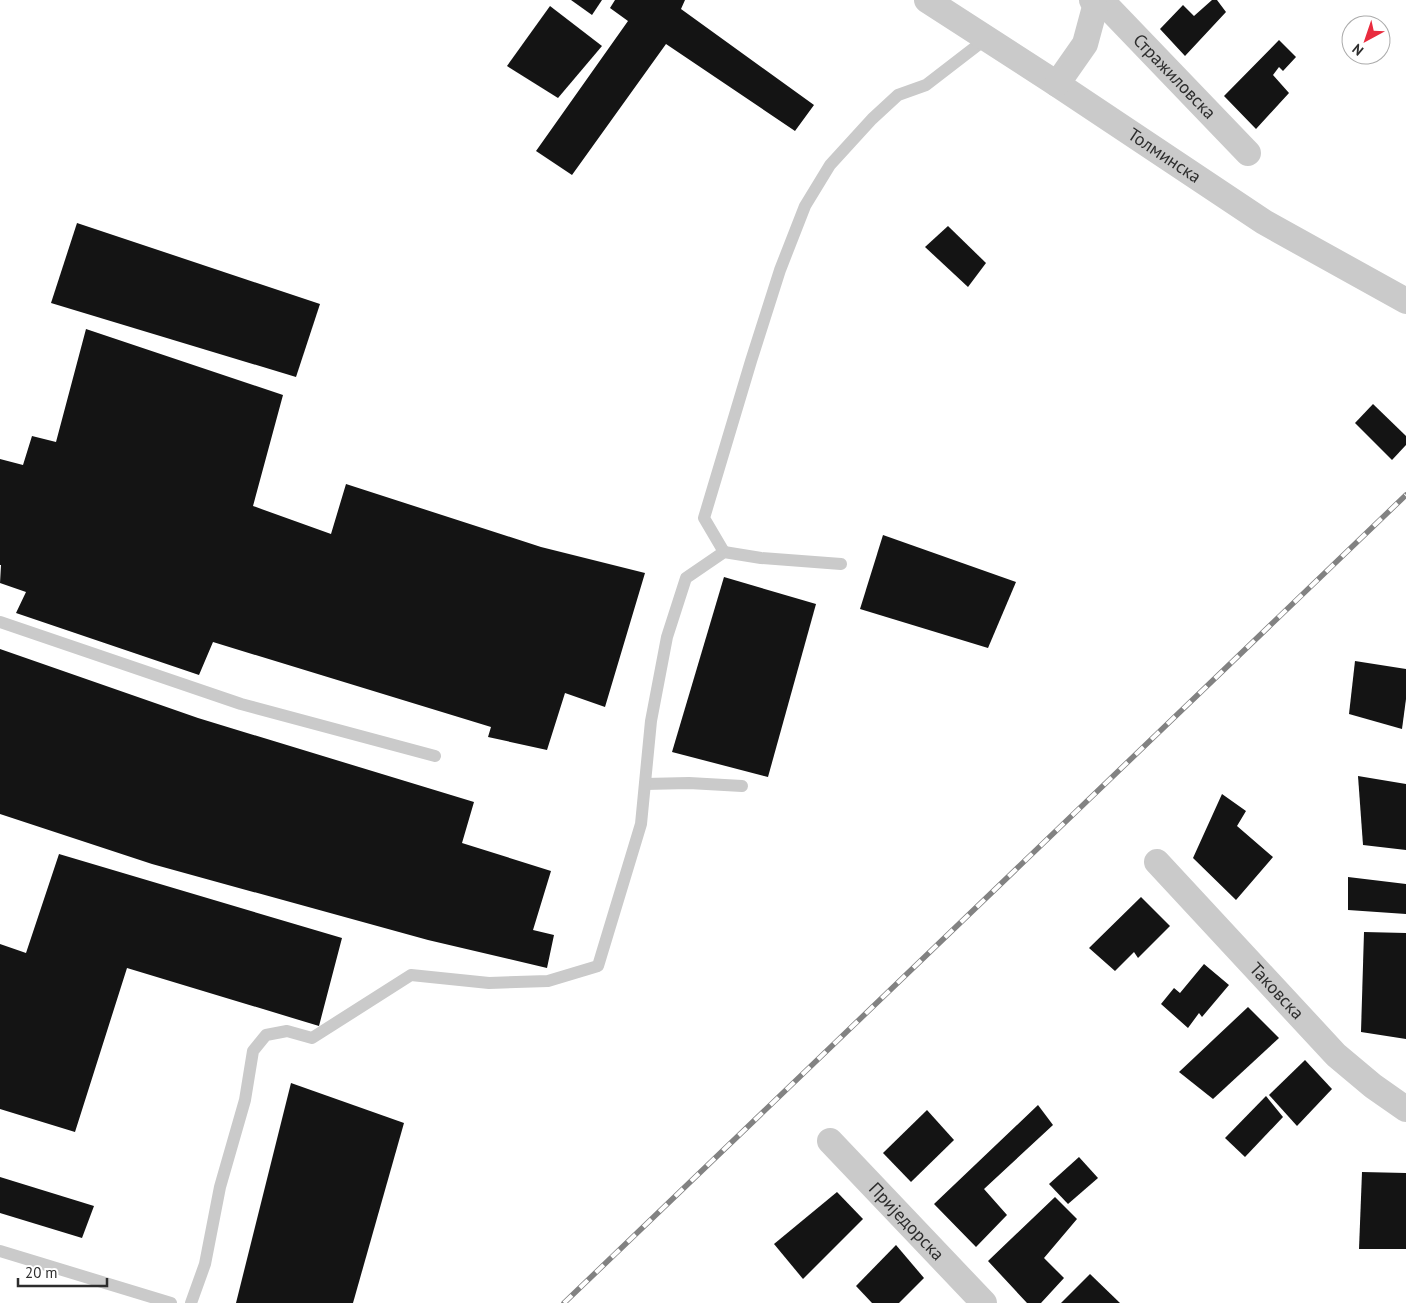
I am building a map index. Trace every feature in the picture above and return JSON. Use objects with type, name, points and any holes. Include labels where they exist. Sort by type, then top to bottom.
[{"type":"street","name":"Толминска","points":[[927,0],[1264,222],[1406,301]]},
{"type":"street","points":[[1056,84],[1085,44],[1095,7],[1092,0]]},
{"type":"street","name":"Стражиловска","points":[[1101,0],[1248,153]]},
{"type":"street","name":"Таковска","points":[[1157,862],[1336,1055],[1373,1086],[1406,1109]]},
{"type":"street","name":"Приједорска","points":[[830,1141],[984,1303]]},
{"type":"lane","points":[[724,552],[704,518],[777,279],[805,206],[830,165],[898,95],[926,85],[987,38]]},
{"type":"lane","points":[[191,1303],[204,1264],[220,1187],[245,1100],[253,1051],[266,1035],[287,1031],[312,1038],[411,975],[489,983],[548,981],[598,966],[641,824],[651,721],[667,637],[686,578],[724,552],[761,558],[841,564]]},
{"type":"lane","points":[[0,622],[241,704],[435,756]]},
{"type":"lane","points":[[645,784],[689,783],[742,786]]},
{"type":"lane","points":[[0,1251],[171,1303]]},
{"type":"building","points":[[571,0],[602,0],[592,15]]},
{"type":"building","points":[[615,0],[685,0],[681,9],[814,105],[795,131],[666,44],[572,175],[536,151],[628,21],[610,8]]},
{"type":"building","points":[[1212,0],[1217,0],[1226,12],[1185,56],[1160,29],[1183,5],[1194,16]]},
{"type":"building","points":[[550,6],[602,46],[558,98],[507,66]]},
{"type":"building","points":[[1279,40],[1296,57],[1283,71],[1279,67],[1273,75],[1289,93],[1256,129],[1224,96]]},
{"type":"building","points":[[77,223],[320,304],[296,377],[51,303]]},
{"type":"building","points":[[948,226],[986,263],[968,287],[925,247]]},
{"type":"building","points":[[86,329],[283,395],[253,506],[331,534],[346,484],[541,547],[645,573],[605,707],[565,693],[547,750],[488,737],[491,727],[213,642],[199,675],[16,613],[26,592],[0,583],[0,459],[23,465],[32,436],[56,442]]},
{"type":"building","points":[[1373,404],[1406,436],[1406,445],[1392,460],[1355,423]]},
{"type":"building","points":[[883,535],[1016,582],[988,648],[860,609]]},
{"type":"building","points":[[724,577],[816,604],[768,777],[672,752]]},
{"type":"building","points":[[0,649],[198,718],[474,802],[462,843],[551,871],[533,930],[554,935],[547,968],[428,940],[152,864],[0,814]]},
{"type":"building","points":[[1355,661],[1406,669],[1406,699],[1402,729],[1349,714]]},
{"type":"building","points":[[1358,776],[1406,784],[1406,850],[1363,845]]},
{"type":"building","points":[[1222,794],[1246,811],[1237,826],[1273,857],[1236,900],[1193,858]]},
{"type":"building","points":[[59,854],[342,938],[319,1026],[127,968],[75,1132],[0,1109],[0,944],[26,953]]},
{"type":"building","points":[[1348,877],[1406,884],[1406,914],[1348,910]]},
{"type":"building","points":[[1141,897],[1170,926],[1138,958],[1134,952],[1115,971],[1089,948]]},
{"type":"building","points":[[1364,932],[1406,933],[1406,1039],[1361,1032]]},
{"type":"building","points":[[1204,964],[1229,985],[1202,1017],[1199,1013],[1188,1028],[1161,1004],[1174,988],[1180,993]]},
{"type":"building","points":[[1248,1007],[1279,1038],[1213,1099],[1179,1072]]},
{"type":"building","points":[[1305,1060],[1332,1089],[1297,1126],[1269,1095]]},
{"type":"building","points":[[291,1083],[404,1123],[353,1303],[236,1303]]},
{"type":"building","points":[[1266,1096],[1283,1117],[1245,1157],[1225,1138]]},
{"type":"building","points":[[1038,1105],[1053,1125],[984,1189],[1007,1215],[976,1247],[934,1204]]},
{"type":"building","points":[[927,1110],[954,1140],[911,1182],[883,1153]]},
{"type":"building","points":[[1079,1157],[1098,1178],[1068,1204],[1049,1184]]},
{"type":"building","points":[[1362,1172],[1406,1173],[1406,1249],[1359,1249]]},
{"type":"building","points":[[0,1177],[94,1206],[82,1238],[0,1213]]},
{"type":"building","points":[[837,1192],[863,1219],[803,1279],[774,1244]]},
{"type":"building","points":[[1055,1197],[1077,1219],[1044,1258],[1064,1278],[1041,1303],[1027,1303],[988,1261]]},
{"type":"building","points":[[896,1245],[924,1278],[899,1303],[872,1303],[856,1286]]},
{"type":"building","points":[[1090,1274],[1120,1303],[1061,1303]]},
{"type":"railway","points":[[564,1303],[1406,495]]}]
